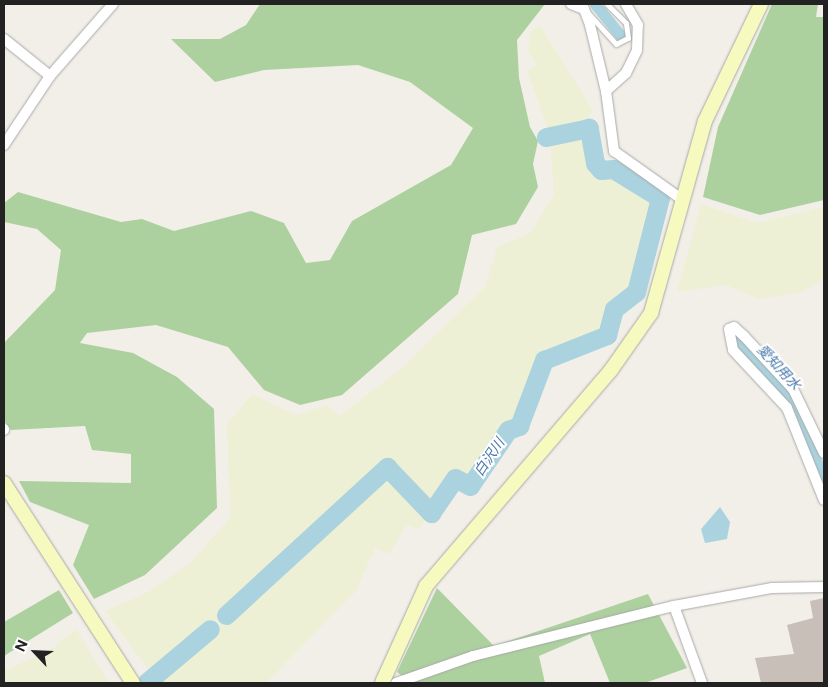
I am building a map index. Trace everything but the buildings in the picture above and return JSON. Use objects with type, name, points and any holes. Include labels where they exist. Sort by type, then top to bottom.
[{"type":"street","points":[[4,145],[50,76],[113,4]]},
{"type":"street","points":[[571,4],[584,9],[606,92],[614,151],[684,201]]},
{"type":"street","points":[[606,92],[626,73],[637,50],[638,25],[626,4]]},
{"type":"street","points":[[382,683],[426,586],[611,370],[651,313],[705,121],[761,4]]},
{"type":"street","points":[[4,39],[50,76]]},
{"type":"street","points":[[824,453],[793,389],[744,336],[734,327],[729,329],[733,350],[787,408],[824,500]]},
{"type":"street","points":[[4,483],[133,683]]},
{"type":"street","points":[[396,683],[472,656],[674,606],[772,588],[824,587]]},
{"type":"street","points":[[674,606],[702,683]]},
{"type":"lane","points":[[584,9],[616,44],[628,38],[626,23],[607,4]]},
{"type":"green space","points":[[260,4],[545,4],[517,40],[519,78],[530,127],[538,141],[533,164],[538,187],[516,224],[472,235],[458,294],[342,395],[300,405],[264,390],[228,347],[156,325],[87,333],[80,343],[133,353],[177,377],[214,409],[217,508],[145,575],[94,599],[73,565],[89,525],[30,502],[19,481],[131,483],[131,454],[92,450],[85,426],[11,430],[4,420],[4,343],[55,290],[61,250],[37,229],[4,222],[4,203],[18,192],[121,222],[142,219],[174,231],[251,211],[284,223],[306,263],[330,260],[352,221],[451,165],[473,128],[410,82],[358,65],[264,70],[215,82],[171,39],[220,39],[246,25]]},
{"type":"green space","points":[[772,4],[818,4],[816,17],[824,17],[824,200],[760,215],[703,197],[718,127]]},
{"type":"green space","points":[[540,25],[592,109],[585,138],[592,168],[599,176],[613,174],[653,201],[637,289],[611,304],[603,331],[541,355],[516,422],[504,427],[468,479],[454,474],[419,530],[407,525],[389,554],[375,548],[356,591],[266,683],[158,683],[105,611],[148,592],[189,564],[230,518],[227,423],[253,394],[296,415],[327,405],[339,416],[402,368],[485,287],[497,247],[530,233],[554,195],[549,131],[527,72],[536,65],[528,51],[531,31]]},
{"type":"green space","points":[[701,204],[757,223],[824,207],[824,279],[802,292],[759,299],[726,285],[677,292]]},
{"type":"green space","points":[[437,588],[494,646],[648,594],[687,668],[645,683],[610,683],[590,634],[539,656],[545,683],[411,683],[397,672]]},
{"type":"green space","points":[[59,590],[73,613],[4,656],[4,622]]},
{"type":"green space","points":[[76,629],[109,683],[4,683],[4,671],[53,648]]},
{"type":"water","points":[[720,507],[730,522],[727,539],[705,543],[701,529]]},
{"type":"waterway","name":"愛知用水","points":[[595,4],[621,36]]},
{"type":"waterway","name":"白沢川","points":[[226,615],[387,467],[431,513],[455,478],[470,486],[508,430],[519,426],[544,360],[607,335],[614,309],[636,292],[660,198],[613,169],[601,170],[595,163],[589,128],[546,137]]},
{"type":"waterway","name":"愛知用水","points":[[732,331],[742,348],[790,400],[824,479]]},
{"type":"waterway","name":"白沢川","points":[[147,682],[210,629]]}]
